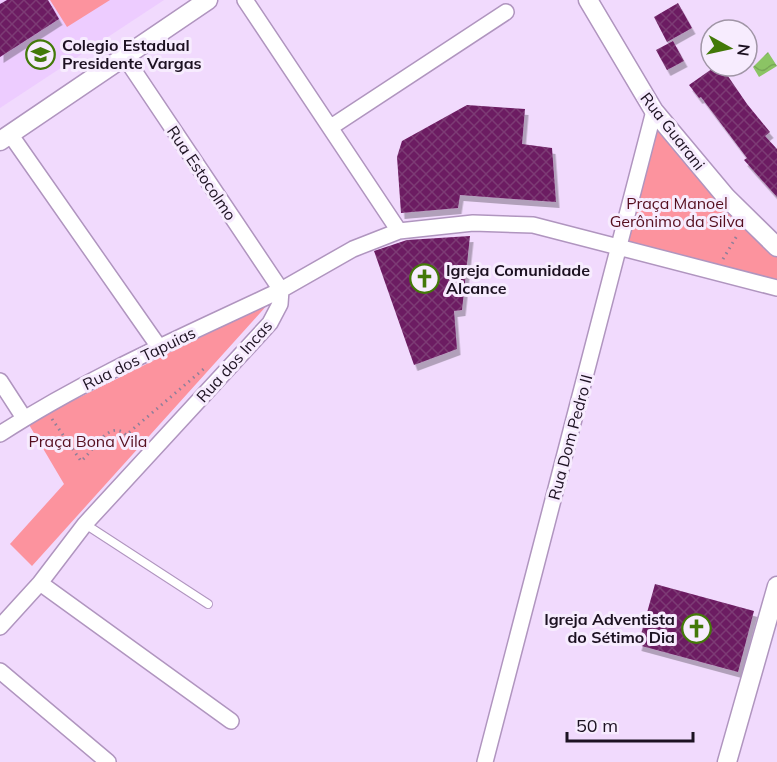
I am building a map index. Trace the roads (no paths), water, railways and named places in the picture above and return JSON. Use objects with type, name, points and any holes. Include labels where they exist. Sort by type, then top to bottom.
[{"type":"street","points":[[159,347],[5,138],[208,0]]},
{"type":"street","points":[[245,0],[399,231]]},
{"type":"street","name":"Rua Guarani","points":[[588,0],[654,111],[726,197],[777,247]]},
{"type":"street","points":[[331,127],[506,12]]},
{"type":"street","name":"Rua Estocolmo","points":[[124,56],[281,290]]},
{"type":"street","name":"Rua Dom Pedro II","points":[[485,762],[654,111]]},
{"type":"street","points":[[281,290],[353,249],[399,231],[473,223],[533,225],[777,288]]},
{"type":"street","name":"Rua dos Tapuias","points":[[0,434],[44,406],[159,347],[281,290]]},
{"type":"street","name":"Rua dos Incas","points":[[0,627],[40,583],[85,524],[270,323],[280,304],[281,290]]},
{"type":"street","points":[[0,381],[24,418]]},
{"type":"street","points":[[40,583],[231,722]]},
{"type":"street","points":[[727,762],[777,586]]},
{"type":"street","points":[[0,671],[108,762]]},
{"type":"lane","points":[[85,524],[208,604]]},
{"type":"water","points":[[768,52],[777,66],[759,77],[759,61]]},
{"type":"place","name":"Colegio Estadual Presidente Vargas","points":[[41,54]]},
{"type":"place","name":"Igreja Comunidade Alcance","points":[[425,279]]},
{"type":"place","name":"Igreja Adventista do Sétimo Dia","points":[[696,628]]},
{"type":"park label","name":"Praça Manoel Gerônimo da Silva","points":[[677,212]]},
{"type":"park label","name":"Praça Bona Vila","points":[[88,441]]}]
